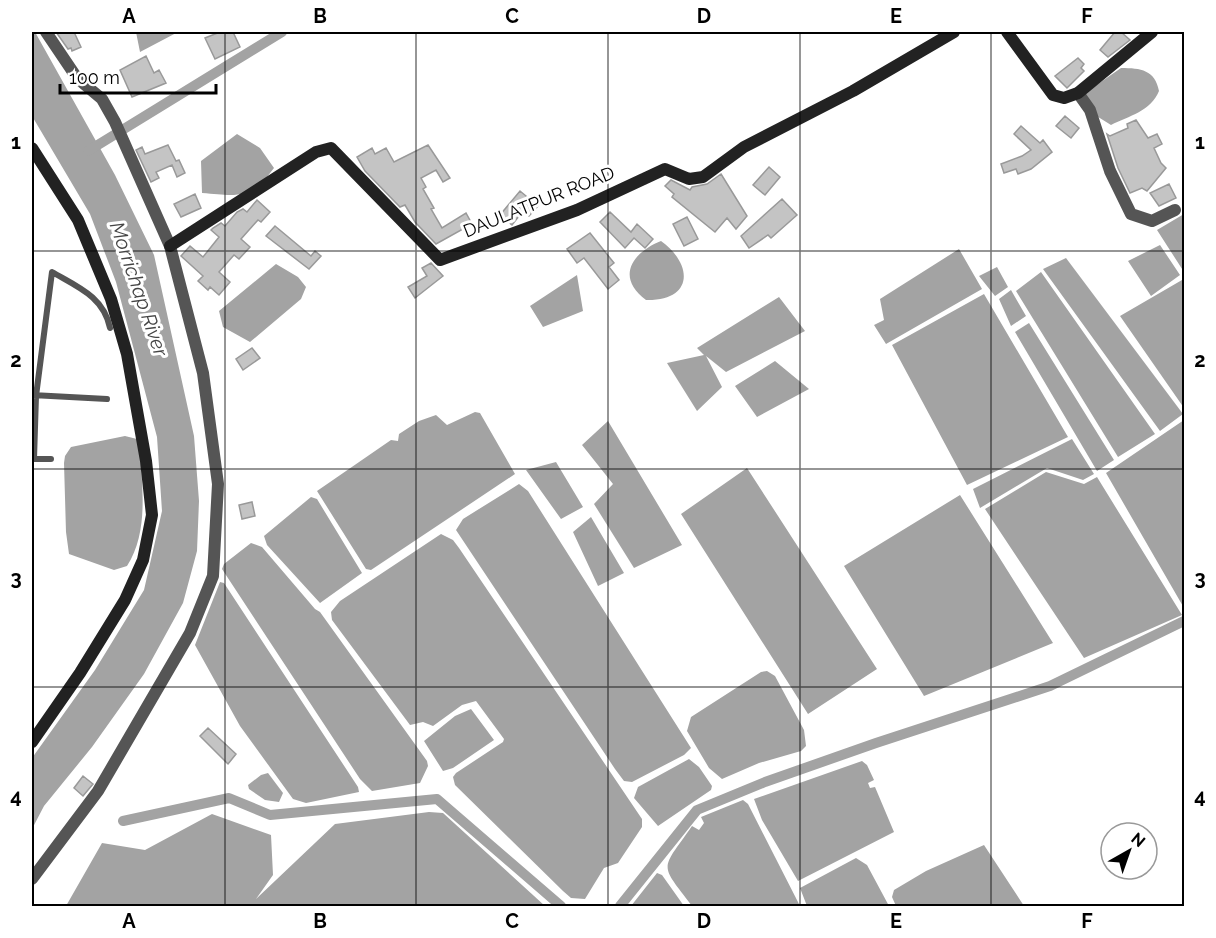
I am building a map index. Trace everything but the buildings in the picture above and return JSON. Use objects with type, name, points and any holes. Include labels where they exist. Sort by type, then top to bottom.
[{"type":"street","points":[[32,879],[98,792],[190,633],[213,576],[218,484],[203,373],[170,246],[115,122],[102,99],[77,78],[46,32]]},
{"type":"street","name":"DAULATPUR ROAD","points":[[170,246],[316,152],[332,148],[440,260],[577,210],[665,169],[689,179],[703,177],[744,147],[854,91],[954,32]]},
{"type":"street","points":[[1007,32],[1053,95],[1064,98],[1078,93],[1152,32]]},
{"type":"street","points":[[1078,93],[1090,110],[1110,171],[1131,214],[1152,221],[1175,210]]},
{"type":"street","points":[[32,148],[78,220],[111,298],[127,354],[146,461],[152,514],[143,560],[125,600],[80,673],[32,742]]},
{"type":"lane","points":[[51,459],[33,459],[34,395],[52,272],[88,293],[103,306],[111,328]]},
{"type":"lane","points":[[34,395],[107,399]]},
{"type":"water","name":"Morrichap River","points":[[32,32],[35,32],[115,175],[154,255],[194,436],[199,501],[197,551],[183,603],[144,674],[92,747],[44,806],[32,829],[32,758],[95,670],[144,590],[162,511],[157,437],[116,282],[90,214],[32,116]]},
{"type":"water","points":[[136,32],[178,32],[140,52]]},
{"type":"water","points":[[1121,68],[1141,70],[1150,74],[1159,91],[1145,108],[1111,125],[1095,115],[1085,93]]},
{"type":"water","points":[[237,134],[260,148],[274,168],[258,186],[243,194],[202,193],[201,161]]},
{"type":"water","points":[[1184,214],[1184,272],[1157,230]]},
{"type":"water","points":[[661,241],[679,260],[684,280],[673,295],[646,300],[631,283],[631,267],[642,252]]},
{"type":"water","points":[[1160,245],[1180,275],[1151,296],[1128,261]]},
{"type":"water","points":[[959,249],[982,289],[886,344],[874,325],[884,320],[880,299]]},
{"type":"water","points":[[1066,258],[1183,414],[1160,431],[1043,269]]},
{"type":"water","points":[[276,264],[298,277],[306,287],[301,299],[250,342],[223,327],[219,311]]},
{"type":"water","points":[[997,267],[1008,287],[995,296],[979,276]]},
{"type":"water","points":[[1041,272],[1155,434],[1118,457],[1016,291]]},
{"type":"water","points":[[577,275],[583,311],[543,327],[530,306]]},
{"type":"water","points":[[1182,280],[1184,284],[1184,408],[1120,316]]},
{"type":"water","points":[[1011,290],[1026,316],[1011,326],[999,299]]},
{"type":"water","points":[[984,294],[1068,437],[967,485],[892,345]]},
{"type":"water","points":[[779,297],[805,331],[726,372],[706,356],[722,387],[697,411],[667,363],[704,355],[697,348]]},
{"type":"water","points":[[1029,323],[1114,460],[1097,471],[1015,332]]},
{"type":"water","points":[[775,361],[809,389],[757,417],[735,386]]},
{"type":"water","points":[[475,412],[480,413],[515,474],[371,570],[366,569],[317,491],[391,440],[398,441],[399,434],[419,421],[436,415],[447,425]]},
{"type":"water","points":[[1184,420],[1184,608],[1106,473]]},
{"type":"water","points":[[608,421],[682,545],[634,568],[594,504],[613,484],[582,445]]},
{"type":"water","points":[[125,436],[137,439],[140,449],[143,494],[141,524],[139,539],[127,566],[114,570],[69,554],[64,463],[65,456],[71,447]]},
{"type":"water","points":[[1072,439],[1094,474],[1083,480],[1047,468],[980,508],[973,489]]},
{"type":"water","points":[[556,462],[583,507],[561,519],[526,470]]},
{"type":"water","points":[[747,468],[877,669],[808,714],[681,514]]},
{"type":"water","points":[[1046,472],[1084,484],[1097,477],[1182,615],[1084,658],[985,509]]},
{"type":"water","points":[[519,484],[528,491],[691,748],[684,755],[632,782],[624,781],[615,769],[456,530],[463,519]]},
{"type":"water","points":[[960,495],[1053,643],[924,696],[844,566]]},
{"type":"water","points":[[311,497],[317,499],[362,573],[320,603],[267,545],[264,536]]},
{"type":"water","points":[[591,517],[624,573],[598,586],[573,532]]},
{"type":"water","points":[[441,534],[453,540],[459,548],[642,819],[642,827],[618,863],[604,868],[585,899],[571,898],[563,891],[455,785],[453,777],[456,773],[503,742],[504,739],[476,701],[462,705],[433,726],[423,722],[410,725],[332,620],[331,612],[340,601]]},
{"type":"water","points":[[251,543],[262,547],[320,612],[427,761],[428,766],[420,783],[372,791],[360,779],[222,569],[224,564]]},
{"type":"water","points":[[220,582],[224,583],[358,787],[359,792],[306,803],[293,799],[240,726],[195,645]]},
{"type":"water","points":[[767,671],[775,676],[804,730],[806,746],[801,751],[759,763],[722,779],[709,768],[687,731],[691,717],[761,672]]},
{"type":"water","points":[[471,709],[494,740],[453,768],[443,771],[424,741],[455,716]]},
{"type":"water","points":[[689,759],[699,767],[712,786],[711,790],[658,826],[634,798],[638,787]]},
{"type":"water","points":[[862,761],[867,765],[874,780],[868,783],[870,788],[875,787],[894,832],[798,881],[762,820],[754,799]]},
{"type":"water","points":[[268,773],[283,793],[279,802],[265,800],[249,789],[248,785],[261,775]]},
{"type":"water","points":[[743,800],[748,804],[800,906],[692,906],[669,873],[669,860],[692,826],[699,830],[704,823],[701,817]]},
{"type":"water","points":[[429,812],[443,813],[545,906],[66,906],[102,843],[145,850],[212,814],[271,835],[273,875],[256,899],[335,824]]},
{"type":"water","points":[[984,845],[1024,906],[896,906],[892,897],[894,890],[926,871]]},
{"type":"water","points":[[856,858],[867,865],[889,906],[807,906],[800,888]]},
{"type":"water","points":[[657,873],[662,875],[684,906],[631,906]]},
{"type":"waterway","points":[[88,151],[282,32]]},
{"type":"waterway","points":[[620,906],[697,810],[765,782],[876,743],[1050,686],[1184,621]]},
{"type":"waterway","points":[[123,821],[229,798],[270,815],[437,799],[561,906]]}]
